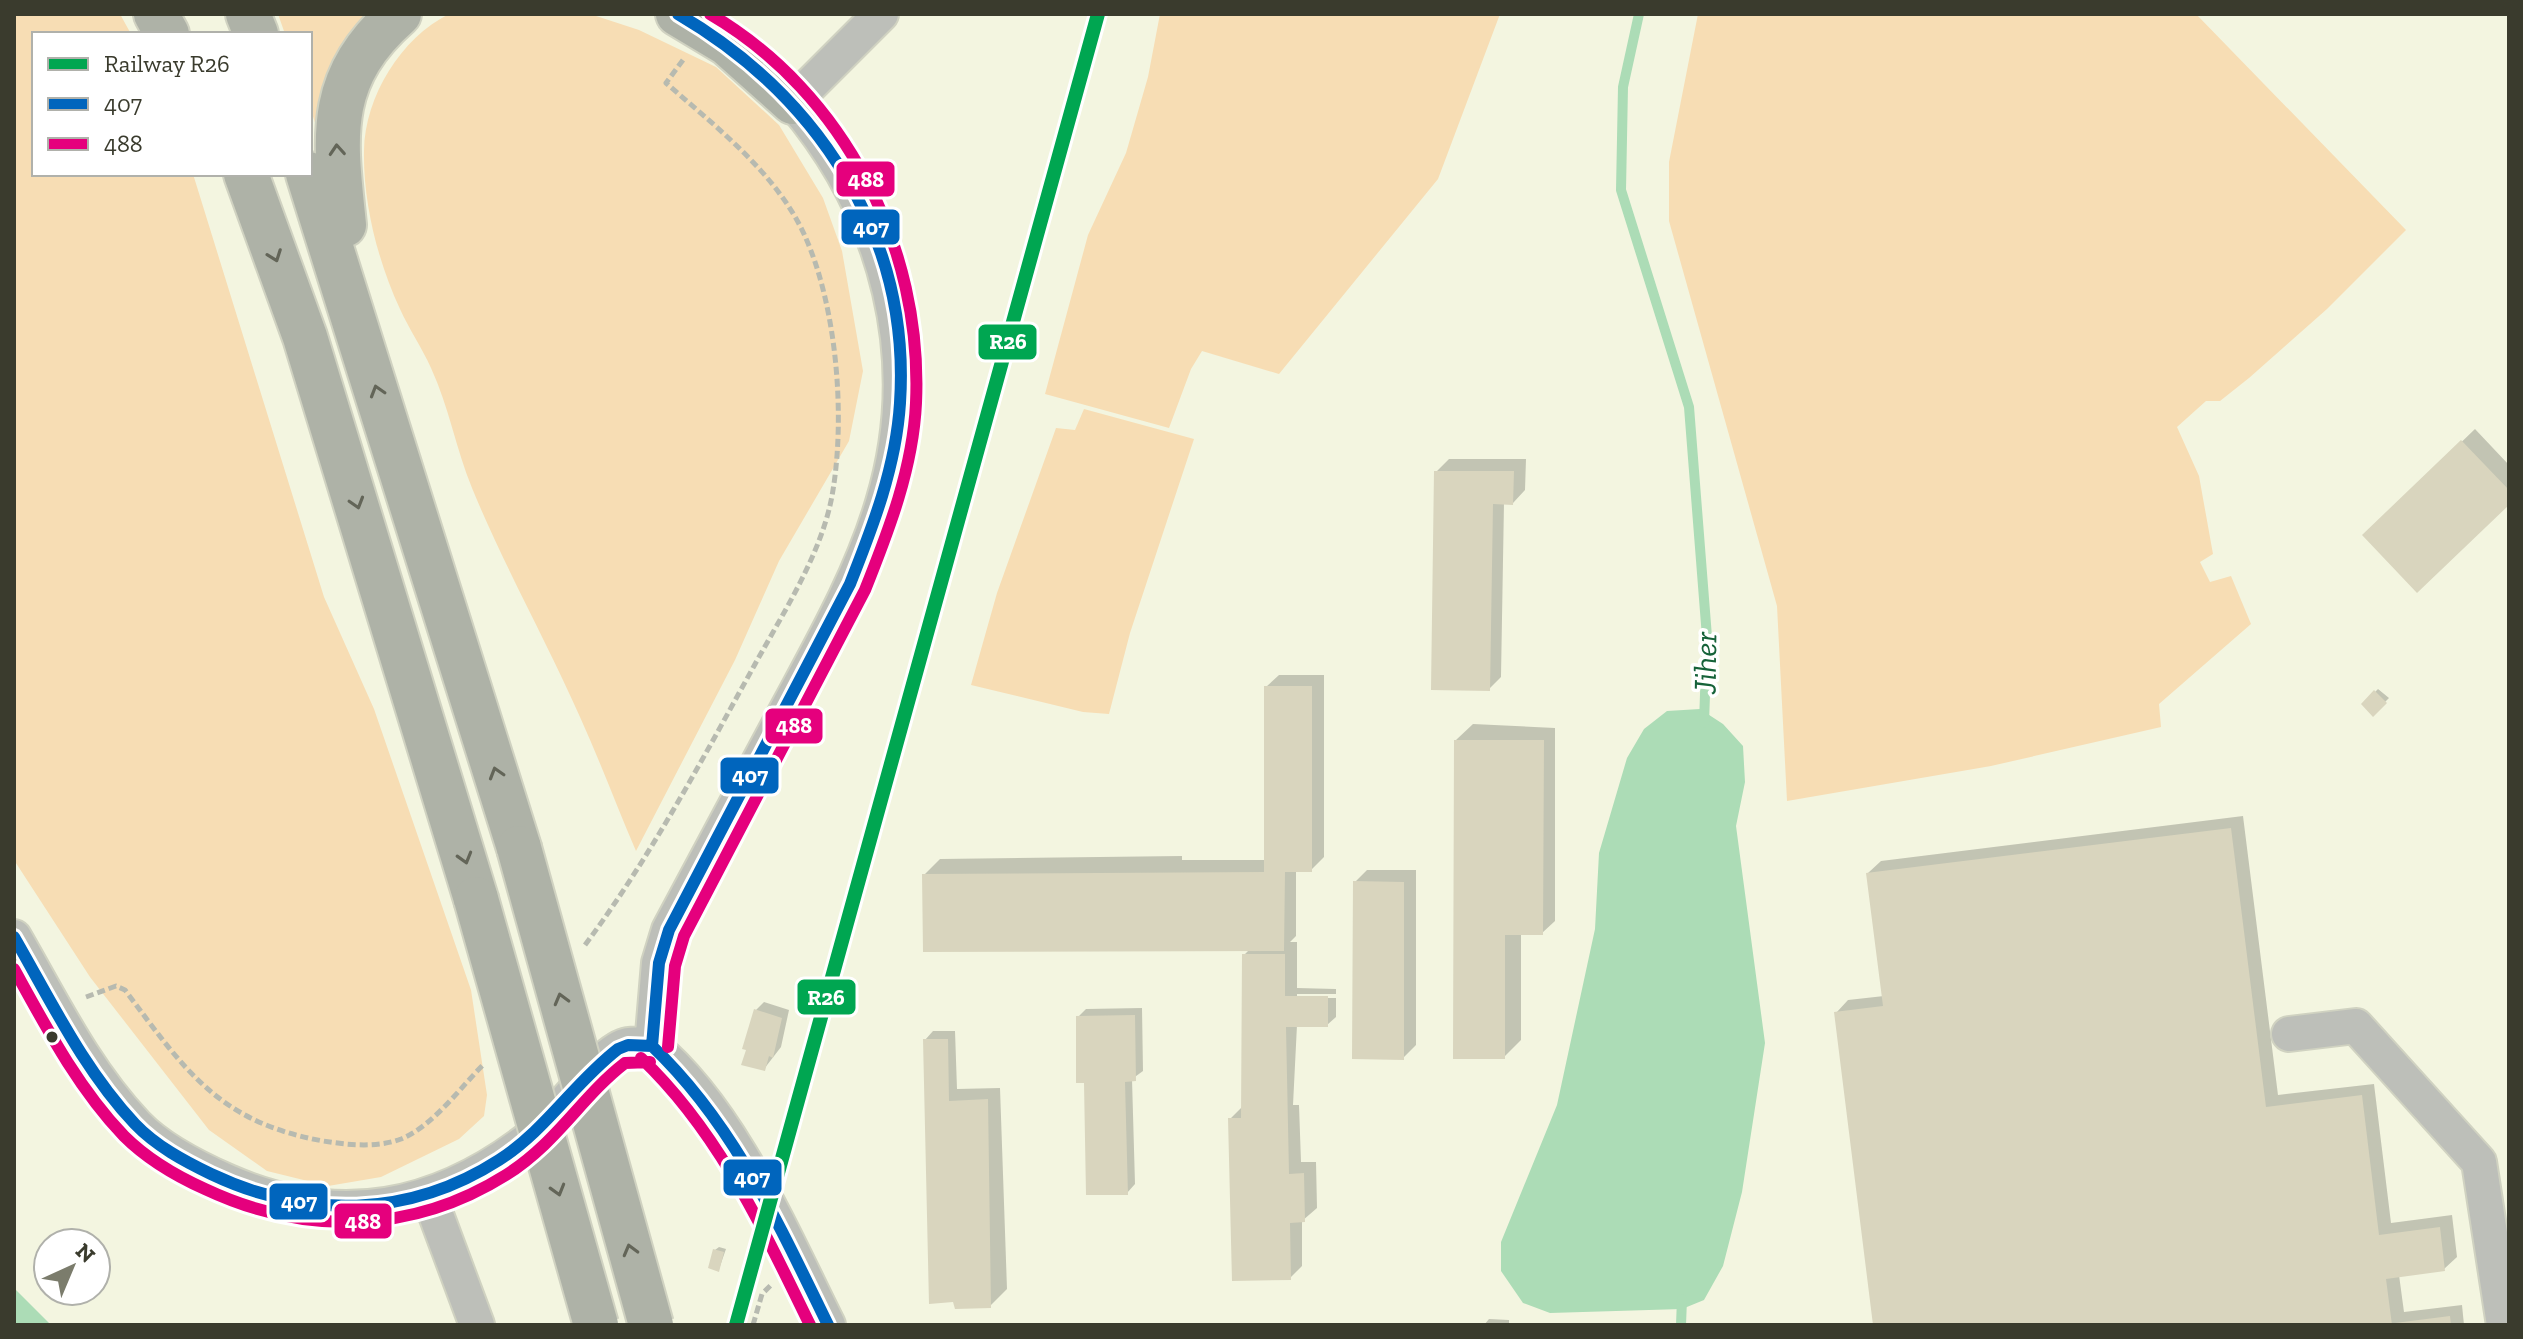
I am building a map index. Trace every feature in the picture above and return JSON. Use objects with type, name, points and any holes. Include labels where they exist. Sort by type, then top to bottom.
[{"type":"highway","points":[[156,14],[166,32]]},
{"type":"highway","points":[[352,311],[335,141],[339,106],[349,78],[368,47],[399,14]]},
{"type":"highway","points":[[678,14],[728,44],[793,102]]},
{"type":"highway","points":[[309,176],[519,848],[651,1325]]},
{"type":"highway","points":[[246,177],[305,337],[476,899],[596,1325]]},
{"type":"street","points":[[652,1046],[659,963],[669,930],[829,631],[869,543],[893,462],[901,378],[899,338],[884,261],[862,205],[839,162],[793,102],[881,14]]},
{"type":"street","points":[[14,937],[94,1074],[138,1127],[195,1168],[268,1199],[305,1207],[387,1207],[429,1196],[498,1164],[566,1106],[609,1054],[626,1045],[652,1046],[676,1065],[723,1129],[828,1325]]},
{"type":"street","points":[[2289,1034],[2356,1026],[2479,1162],[2504,1325]]},
{"type":"street","points":[[429,1196],[477,1325]]},
{"type":"path","points":[[581,951],[678,801],[785,610],[810,558],[832,499],[838,455],[834,351],[824,299],[804,234],[758,170],[666,83]]},
{"type":"path","points":[[55,1007],[116,986],[125,990],[170,1050],[224,1105],[258,1124],[334,1143],[373,1145],[402,1138],[427,1122],[486,1062]]},
{"type":"path","points":[[753,1325],[767,1286],[800,1270]]},
{"type":"shaded area","points":[[14,14],[120,14],[130,32],[32,32],[32,176],[194,176],[324,597],[374,709],[471,990],[487,1095],[484,1116],[459,1139],[381,1177],[328,1186],[267,1171],[209,1130],[90,977],[14,860]]},
{"type":"shaded area","points":[[278,14],[376,14],[317,129],[312,113],[312,32],[284,32]]},
{"type":"shaded area","points":[[449,14],[590,14],[639,30],[716,67],[779,125],[823,198],[842,251],[863,371],[849,441],[779,561],[735,660],[636,851],[580,717],[472,488],[437,383],[392,291],[373,232],[364,171],[366,130],[371,110],[401,53]]},
{"type":"shaded area","points":[[1160,14],[1500,14],[1438,179],[1279,374],[1202,351],[1191,369],[1169,428],[1045,394],[1088,235],[1126,153],[1148,77]]},
{"type":"shaded area","points":[[1698,14],[2196,14],[2406,230],[2327,309],[2249,378],[2220,401],[2206,401],[2177,427],[2199,476],[2213,554],[2200,562],[2210,582],[2231,576],[2251,624],[2159,704],[2161,727],[1991,766],[1787,801],[1777,606],[1669,221],[1669,162]]},
{"type":"shaded area","points":[[1084,409],[1194,439],[1130,633],[1109,714],[1083,712],[971,685],[997,593],[1056,428],[1075,430]]},
{"type":"shaded area","points":[[1700,709],[1723,724],[1743,746],[1745,782],[1736,826],[1765,1043],[1742,1192],[1723,1266],[1704,1300],[1682,1309],[1550,1313],[1523,1303],[1501,1271],[1501,1242],[1557,1105],[1595,929],[1599,853],[1627,758],[1644,729],[1667,711]]},
{"type":"shaded area","points":[[14,1288],[51,1325],[14,1325]]},
{"type":"building","points":[[2461,440],[2509,490],[2509,505],[2417,593],[2362,535]]},
{"type":"building","points":[[1434,471],[1514,471],[1513,505],[1493,504],[1490,691],[1431,690]]},
{"type":"building","points":[[1264,686],[1312,686],[1312,872],[1285,872],[1284,951],[923,952],[922,874],[1264,872]]},
{"type":"building","points":[[2374,690],[2387,703],[2373,717],[2361,704]]},
{"type":"building","points":[[1454,740],[1544,740],[1543,935],[1505,935],[1505,1059],[1453,1059]]},
{"type":"building","points":[[2231,828],[2266,1107],[2362,1095],[2379,1235],[2440,1227],[2445,1271],[2386,1279],[2392,1325],[1873,1325],[1834,1012],[1883,1006],[1866,873]]},
{"type":"building","points":[[1353,881],[1404,882],[1404,1060],[1352,1059]]},
{"type":"building","points":[[1242,954],[1285,954],[1285,996],[1328,996],[1328,1027],[1286,1027],[1289,1174],[1304,1173],[1305,1222],[1290,1223],[1291,1280],[1232,1281],[1228,1118],[1241,1118]]},
{"type":"building","points":[[754,1009],[782,1018],[773,1058],[769,1056],[765,1071],[741,1065],[746,1050],[742,1049]]},
{"type":"building","points":[[1135,1015],[1136,1081],[1125,1082],[1128,1195],[1086,1195],[1084,1083],[1076,1083],[1076,1016]]},
{"type":"building","points":[[923,1039],[948,1039],[949,1101],[988,1099],[991,1308],[955,1309],[953,1302],[929,1304]]},
{"type":"building","points":[[713,1249],[724,1252],[719,1272],[708,1268]]},
{"type":"building","points":[[2450,1316],[2451,1325],[2395,1323]]},
{"type":"waterway","name":"Jiher","points":[[1639,14],[1623,87],[1621,190],[1689,407],[1707,637],[1704,723]]},
{"type":"waterway","name":"Jiher","points":[[1681,1325],[1682,1299]]},
{"type":"rail line","name":"R26","points":[[736,1325],[1098,14]]},
{"type":"transit line","name":"407","points":[[652,1046],[659,963],[669,930],[850,584],[888,473],[900,403],[899,342],[890,283],[872,228],[846,177],[813,129],[773,86],[728,47],[678,14]]},
{"type":"transit line","name":"488","points":[[668,1047],[675,966],[684,936],[865,590],[905,475],[916,403],[915,345],[906,288],[889,233],[866,180],[836,131],[800,86],[758,47],[710,14]]},
{"type":"transit line","name":"407","points":[[14,937],[84,1058],[143,1132],[201,1169],[247,1189],[283,1199],[320,1205],[357,1206],[393,1202],[465,1179],[516,1148],[618,1049],[628,1045],[652,1046]]},
{"type":"transit line","name":"488","points":[[14,969],[77,1077],[107,1117],[142,1152],[183,1178],[243,1204],[281,1215],[319,1221],[358,1222],[396,1218],[433,1209],[470,1194],[524,1162],[625,1063],[650,1062]]},
{"type":"transit line","name":"407","points":[[652,1046],[681,1076],[731,1142],[772,1213],[828,1325]]},
{"type":"transit line","name":"488","points":[[641,1058],[694,1117],[737,1183],[810,1325]]}]
